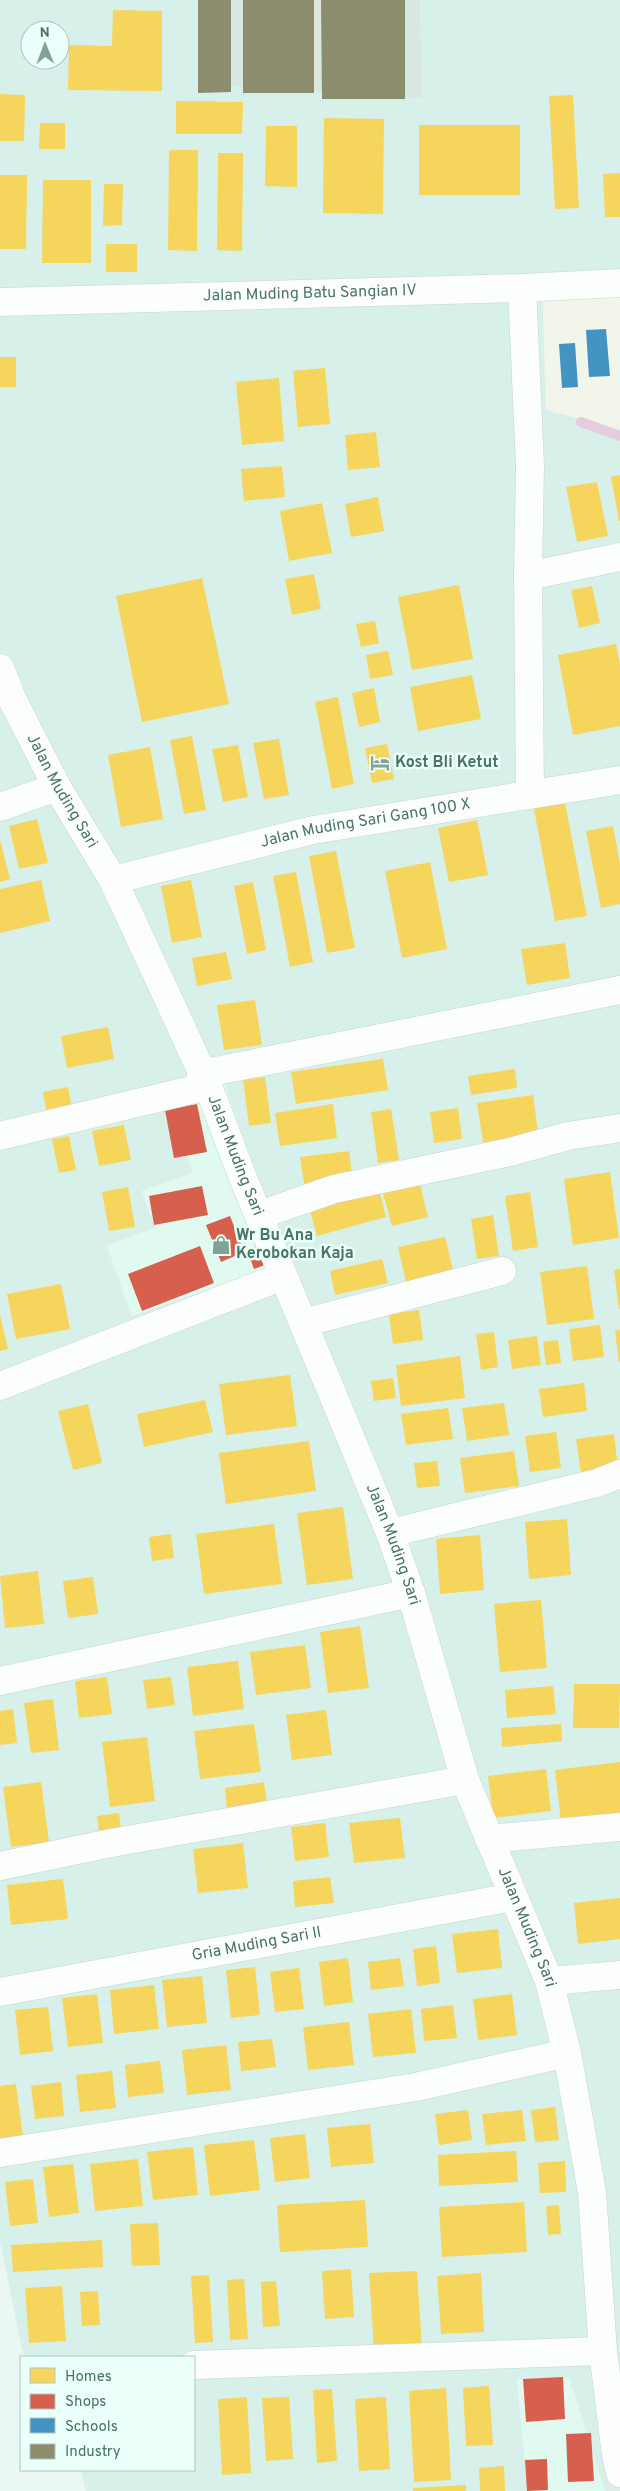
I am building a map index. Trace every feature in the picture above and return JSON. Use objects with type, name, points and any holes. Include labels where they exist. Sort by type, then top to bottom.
[{"type":"street","name":"Jalan Muding Batu Sangian IV","points":[[0,302],[522,288],[620,283]]},
{"type":"street","points":[[522,288],[530,466],[528,576],[530,794]]},
{"type":"street","points":[[528,576],[620,557]]},
{"type":"street","name":"Jalan Muding Sari","points":[[0,668],[13,700],[57,788],[113,880],[204,1080],[390,1533],[411,1593],[465,1780],[549,1981],[567,2054],[610,2285],[603,2351],[620,2473]]},
{"type":"street","name":"Jalan Muding Sari Gang 100 X","points":[[113,880],[313,830],[620,780]]},
{"type":"street","points":[[0,806],[57,788]]},
{"type":"street","points":[[0,1136],[204,1080],[620,990]]},
{"type":"street","points":[[260,1215],[334,1190],[510,1152],[568,1136],[620,1128]]},
{"type":"street","points":[[303,1323],[502,1271]]},
{"type":"street","points":[[0,1386],[283,1276]]},
{"type":"street","points":[[390,1533],[612,1480]]},
{"type":"street","points":[[0,1680],[411,1593]]},
{"type":"street","points":[[0,1866],[111,1843],[465,1780]]},
{"type":"street","points":[[489,1839],[620,1827]]},
{"type":"street","name":"Gria Muding Sari II","points":[[0,1992],[514,1897]]},
{"type":"street","points":[[549,1981],[620,1975]]},
{"type":"street","points":[[0,2153],[416,2086],[567,2054]]},
{"type":"street","points":[[195,2365],[603,2351]]},
{"type":"shaded area","points":[[0,0],[229,0],[422,98],[420,0],[620,0],[620,276],[546,410],[620,429],[620,2491],[605,2491],[569,2378],[517,2380],[528,2491],[86,2491],[81,2471],[195,2471],[195,2356],[25,2356],[0,2241]],"holes":[[[193,1173],[132,1316],[107,1246],[155,1228],[142,1191]]]},
{"type":"shaded area","points":[[229,0],[420,0],[422,98],[221,85]]},
{"type":"shaded area","points":[[620,276],[620,429],[546,410],[542,279]]},
{"type":"shaded area","points":[[222,1077],[287,1262],[132,1316],[107,1245],[155,1228],[142,1191],[193,1173],[166,1097]]},
{"type":"shaded area","points":[[569,2378],[605,2491],[528,2491],[517,2379]]},
{"type":"building: Homes","points":[[113,10],[162,11],[162,91],[68,90],[70,45],[112,46]]},
{"type":"building: Homes","points":[[0,94],[25,95],[24,141],[0,141]]},
{"type":"building: Homes","points":[[573,95],[579,208],[555,209],[549,96]]},
{"type":"building: Homes","points":[[176,101],[243,102],[242,134],[176,134]]},
{"type":"building: Homes","points":[[324,118],[384,119],[383,214],[323,213]]},
{"type":"building: Homes","points":[[40,123],[65,123],[65,149],[39,149]]},
{"type":"building: Homes","points":[[419,125],[520,125],[520,195],[419,195]]},
{"type":"building: Homes","points":[[266,126],[297,126],[297,187],[265,186]]},
{"type":"building: Homes","points":[[169,150],[198,150],[197,251],[168,250]]},
{"type":"building: Homes","points":[[218,153],[243,153],[242,251],[217,250]]},
{"type":"building: Homes","points":[[620,173],[620,217],[605,217],[603,174]]},
{"type":"building: Homes","points":[[0,175],[27,175],[26,249],[0,249]]},
{"type":"building: Homes","points":[[43,180],[91,180],[91,263],[42,263]]},
{"type":"building: Homes","points":[[104,184],[123,184],[122,225],[103,226]]},
{"type":"building: Homes","points":[[106,244],[137,244],[137,272],[106,272]]},
{"type":"building: Homes","points":[[0,357],[16,357],[16,387],[0,387]]},
{"type":"building: Homes","points":[[325,368],[330,424],[298,427],[293,371]]},
{"type":"building: Homes","points":[[279,378],[284,441],[242,445],[236,382]]},
{"type":"building: Homes","points":[[376,432],[380,467],[348,470],[345,435]]},
{"type":"building: Homes","points":[[282,466],[285,497],[244,501],[241,469]]},
{"type":"building: Homes","points":[[620,475],[620,521],[619,521],[611,477]]},
{"type":"building: Homes","points":[[597,482],[608,536],[577,542],[566,487]]},
{"type":"building: Homes","points":[[378,497],[384,531],[351,537],[345,504]]},
{"type":"building: Homes","points":[[322,503],[332,553],[289,561],[280,511]]},
{"type":"building: Homes","points":[[314,574],[321,609],[292,615],[285,579]]},
{"type":"building: Homes","points":[[202,578],[229,704],[142,722],[116,596]]},
{"type":"building: Homes","points":[[459,585],[473,659],[412,670],[398,597]]},
{"type":"building: Homes","points":[[592,586],[600,623],[579,628],[571,590]]},
{"type":"building: Homes","points":[[375,621],[379,643],[361,647],[356,624]]},
{"type":"building: Homes","points":[[616,644],[620,664],[620,726],[573,735],[558,655]]},
{"type":"building: Homes","points":[[388,651],[393,675],[370,679],[366,655]]},
{"type":"building: Homes","points":[[472,675],[481,719],[418,731],[410,687]]},
{"type":"building: Homes","points":[[374,688],[380,722],[359,727],[352,693]]},
{"type":"building: Homes","points":[[338,697],[354,784],[332,789],[315,702]]},
{"type":"building: Homes","points":[[192,736],[206,810],[184,814],[170,740]]},
{"type":"building: Homes","points":[[279,739],[289,795],[264,799],[253,743]]},
{"type":"building: Homes","name":"Kost Bli Ketut","points":[[387,744],[394,779],[372,783],[365,748]]},
{"type":"building: Homes","points":[[238,745],[248,797],[223,802],[212,749]]},
{"type":"building: Homes","points":[[150,747],[163,819],[121,827],[108,755]]},
{"type":"building: Homes","points":[[564,798],[587,916],[555,921],[533,804]]},
{"type":"building: Homes","points":[[37,819],[48,863],[19,869],[9,826]]},
{"type":"building: Homes","points":[[477,820],[488,875],[449,882],[438,828]]},
{"type":"building: Homes","points":[[613,826],[620,863],[620,904],[601,908],[586,831]]},
{"type":"building: Homes","points":[[0,840],[10,879],[0,882]]},
{"type":"building: Homes","points":[[336,851],[355,948],[327,953],[309,856]]},
{"type":"building: Homes","points":[[430,862],[447,949],[402,958],[385,871]]},
{"type":"building: Homes","points":[[296,872],[313,962],[290,967],[273,876]]},
{"type":"building: Homes","points":[[41,880],[50,921],[0,933],[0,889]]},
{"type":"building: Homes","points":[[191,880],[202,937],[172,943],[161,886]]},
{"type":"building: Homes","points":[[253,882],[266,950],[247,954],[234,886]]},
{"type":"building: Homes","points":[[565,943],[570,978],[527,985],[521,949]]},
{"type":"building: Homes","points":[[226,952],[232,979],[197,986],[192,958]]},
{"type":"building: Homes","points":[[255,1000],[262,1045],[224,1050],[217,1005]]},
{"type":"building: Homes","points":[[108,1027],[114,1059],[67,1068],[61,1036]]},
{"type":"building: Homes","points":[[383,1059],[388,1090],[296,1104],[291,1072]]},
{"type":"building: Homes","points":[[515,1069],[517,1088],[471,1095],[468,1076]]},
{"type":"building: Homes","points":[[265,1077],[271,1123],[249,1126],[243,1080]]},
{"type":"building: Homes","points":[[68,1087],[73,1115],[48,1120],[43,1092]]},
{"type":"building: Homes","points":[[533,1095],[539,1140],[484,1148],[477,1103]]},
{"type":"building: Homes","points":[[333,1104],[337,1138],[280,1146],[275,1113]]},
{"type":"building: Homes","points":[[458,1108],[462,1139],[434,1143],[430,1112]]},
{"type":"building: Homes","points":[[391,1109],[399,1160],[378,1163],[371,1112]]},
{"type":"building: Homes","points":[[124,1125],[131,1160],[99,1166],[92,1131]]},
{"type":"building: Homes","points":[[69,1136],[76,1170],[59,1173],[52,1139]]},
{"type":"building: Homes","points":[[349,1151],[353,1183],[305,1189],[300,1157]]},
{"type":"building: Homes","points":[[610,1172],[619,1238],[573,1245],[564,1179]]},
{"type":"building: Homes","points":[[418,1176],[428,1217],[392,1226],[381,1186]]},
{"type":"building: Homes","points":[[378,1185],[386,1217],[317,1236],[308,1203]]},
{"type":"building: Homes","points":[[128,1187],[135,1227],[109,1231],[102,1192]]},
{"type":"building: Homes","points":[[530,1192],[538,1247],[513,1251],[505,1196]]},
{"type":"building: Homes","points":[[493,1215],[499,1256],[477,1259],[471,1219]]},
{"type":"building: Homes","points":[[445,1237],[453,1270],[406,1282],[398,1247]]},
{"type":"building: Homes","points":[[382,1259],[388,1283],[335,1295],[330,1271]]},
{"type":"building: Homes","points":[[587,1266],[594,1319],[547,1325],[540,1272]]},
{"type":"building: Homes","points":[[620,1269],[620,1309],[619,1309],[614,1270]]},
{"type":"building: Homes","points":[[61,1284],[70,1329],[16,1339],[7,1294]]},
{"type":"building: Homes","points":[[419,1310],[423,1340],[393,1344],[389,1314]]},
{"type":"building: Homes","points":[[0,1315],[8,1349],[0,1351]]},
{"type":"building: Homes","points":[[600,1325],[604,1357],[573,1361],[569,1329]]},
{"type":"building: Homes","points":[[620,1330],[620,1362],[619,1362],[615,1331]]},
{"type":"building: Homes","points":[[494,1332],[498,1367],[481,1370],[476,1334]]},
{"type":"building: Homes","points":[[537,1336],[541,1365],[512,1369],[508,1340]]},
{"type":"building: Homes","points":[[558,1340],[561,1363],[546,1365],[543,1342]]},
{"type":"building: Homes","points":[[460,1356],[465,1398],[401,1406],[396,1365]]},
{"type":"building: Homes","points":[[290,1375],[297,1426],[226,1435],[219,1384]]},
{"type":"building: Homes","points":[[393,1378],[396,1398],[374,1401],[371,1381]]},
{"type":"building: Homes","points":[[584,1383],[587,1411],[543,1417],[539,1389]]},
{"type":"building: Homes","points":[[205,1400],[213,1432],[144,1447],[137,1414]]},
{"type":"building: Homes","points":[[504,1403],[509,1435],[467,1441],[462,1408]]},
{"type":"building: Homes","points":[[88,1404],[102,1463],[73,1470],[58,1411]]},
{"type":"building: Homes","points":[[448,1408],[453,1439],[406,1445],[401,1414]]},
{"type":"building: Homes","points":[[556,1432],[561,1468],[530,1472],[525,1436]]},
{"type":"building: Homes","points":[[614,1434],[618,1469],[581,1473],[576,1439]]},
{"type":"building: Homes","points":[[309,1441],[316,1491],[226,1504],[219,1453]]},
{"type":"building: Homes","points":[[514,1451],[519,1486],[465,1493],[460,1458]]},
{"type":"building: Homes","points":[[437,1461],[440,1486],[417,1488],[414,1463]]},
{"type":"building: Homes","points":[[343,1507],[353,1579],[307,1585],[297,1513]]},
{"type":"building: Homes","points":[[567,1519],[571,1575],[529,1579],[525,1522]]},
{"type":"building: Homes","points":[[274,1524],[282,1584],[204,1594],[196,1534]]},
{"type":"building: Homes","points":[[171,1534],[174,1558],[152,1561],[149,1537]]},
{"type":"building: Homes","points":[[480,1535],[484,1590],[440,1594],[436,1539]]},
{"type":"building: Homes","points":[[38,1571],[44,1624],[5,1628],[0,1576]]},
{"type":"building: Homes","points":[[93,1577],[98,1614],[68,1618],[63,1581]]},
{"type":"building: Homes","points":[[541,1600],[547,1668],[500,1672],[494,1604]]},
{"type":"building: Homes","points":[[360,1626],[369,1688],[328,1693],[320,1632]]},
{"type":"building: Homes","points":[[305,1645],[311,1688],[256,1695],[250,1652]]},
{"type":"building: Homes","points":[[238,1661],[244,1709],[193,1716],[187,1667]]},
{"type":"building: Homes","points":[[107,1677],[112,1714],[79,1718],[75,1681]]},
{"type":"building: Homes","points":[[171,1677],[175,1705],[147,1709],[143,1680]]},
{"type":"building: Homes","points":[[574,1684],[620,1684],[619,1728],[573,1728]]},
{"type":"building: Homes","points":[[553,1686],[556,1714],[507,1718],[505,1690]]},
{"type":"building: Homes","points":[[53,1699],[59,1750],[31,1753],[24,1703]]},
{"type":"building: Homes","points":[[13,1709],[17,1743],[0,1745],[0,1711]]},
{"type":"building: Homes","points":[[326,1710],[332,1755],[292,1760],[286,1715]]},
{"type":"building: Homes","points":[[254,1724],[261,1772],[200,1779],[194,1731]]},
{"type":"building: Homes","points":[[561,1724],[562,1741],[502,1747],[501,1728]]},
{"type":"building: Homes","points":[[147,1737],[155,1801],[110,1807],[102,1742]]},
{"type":"building: Homes","points":[[620,1762],[620,1815],[561,1822],[555,1770]]},
{"type":"building: Homes","points":[[546,1769],[551,1811],[493,1818],[488,1776]]},
{"type":"building: Homes","points":[[41,1782],[49,1842],[11,1847],[3,1787]]},
{"type":"building: Homes","points":[[264,1782],[267,1805],[227,1810],[225,1788]]},
{"type":"building: Homes","points":[[119,1813],[121,1829],[99,1832],[97,1816]]},
{"type":"building: Homes","points":[[400,1818],[405,1858],[354,1863],[349,1823]]},
{"type":"building: Homes","points":[[325,1823],[329,1857],[295,1861],[291,1827]]},
{"type":"building: Homes","points":[[243,1843],[248,1888],[198,1893],[193,1849]]},
{"type":"building: Homes","points":[[330,1877],[334,1903],[295,1907],[293,1881]]},
{"type":"building: Homes","points":[[63,1879],[68,1919],[11,1925],[7,1885]]},
{"type":"building: Homes","points":[[620,1898],[620,1939],[578,1944],[574,1903]]},
{"type":"building: Homes","points":[[498,1929],[502,1968],[457,1973],[452,1934]]},
{"type":"building: Homes","points":[[436,1946],[440,1983],[417,1986],[413,1949]]},
{"type":"building: Homes","points":[[348,1958],[353,2002],[324,2006],[319,1962]]},
{"type":"building: Homes","points":[[400,1958],[404,1986],[371,1990],[368,1962]]},
{"type":"building: Homes","points":[[255,1967],[260,2015],[231,2018],[226,1970]]},
{"type":"building: Homes","points":[[299,1968],[304,2009],[275,2012],[270,1972]]},
{"type":"building: Homes","points":[[202,1976],[207,2023],[167,2027],[162,1980]]},
{"type":"building: Homes","points":[[154,1985],[159,2029],[114,2034],[110,1990]]},
{"type":"building: Homes","points":[[97,1994],[103,2043],[68,2047],[62,1998]]},
{"type":"building: Homes","points":[[512,1994],[517,2035],[478,2040],[473,1999]]},
{"type":"building: Homes","points":[[453,2005],[457,2038],[424,2041],[421,2009]]},
{"type":"building: Homes","points":[[48,2007],[53,2051],[20,2055],[15,2010]]},
{"type":"building: Homes","points":[[411,2009],[416,2053],[373,2057],[368,2014]]},
{"type":"building: Homes","points":[[349,2022],[354,2065],[308,2070],[303,2027]]},
{"type":"building: Homes","points":[[272,2039],[276,2067],[241,2071],[238,2042]]},
{"type":"building: Homes","points":[[226,2045],[231,2090],[187,2095],[182,2050]]},
{"type":"building: Homes","points":[[160,2061],[164,2093],[128,2097],[125,2065]]},
{"type":"building: Homes","points":[[112,2071],[116,2108],[80,2112],[76,2075]]},
{"type":"building: Homes","points":[[61,2082],[64,2116],[35,2119],[31,2086]]},
{"type":"building: Homes","points":[[16,2084],[23,2137],[0,2139],[0,2086]]},
{"type":"building: Homes","points":[[555,2107],[559,2140],[535,2142],[531,2110]]},
{"type":"building: Homes","points":[[468,2110],[472,2140],[439,2145],[435,2114]]},
{"type":"building: Homes","points":[[522,2110],[526,2141],[486,2145],[482,2114]]},
{"type":"building: Homes","points":[[370,2124],[374,2163],[331,2167],[327,2128]]},
{"type":"building: Homes","points":[[305,2134],[310,2178],[275,2182],[270,2138]]},
{"type":"building: Homes","points":[[254,2140],[260,2190],[210,2196],[204,2145]]},
{"type":"building: Homes","points":[[193,2147],[198,2195],[153,2200],[147,2152]]},
{"type":"building: Homes","points":[[516,2151],[518,2182],[439,2186],[438,2155]]},
{"type":"building: Homes","points":[[138,2159],[143,2206],[95,2211],[90,2164]]},
{"type":"building: Homes","points":[[565,2161],[566,2192],[540,2193],[538,2163]]},
{"type":"building: Homes","points":[[73,2164],[79,2213],[49,2217],[43,2167]]},
{"type":"building: Homes","points":[[33,2179],[38,2223],[10,2226],[5,2182]]},
{"type":"building: Homes","points":[[365,2200],[368,2247],[280,2252],[277,2205]]},
{"type":"building: Homes","points":[[524,2202],[527,2252],[442,2257],[439,2207]]},
{"type":"building: Homes","points":[[559,2205],[561,2234],[548,2235],[546,2206]]},
{"type":"building: Homes","points":[[158,2223],[160,2265],[132,2266],[130,2224]]},
{"type":"building: Homes","points":[[102,2240],[103,2267],[13,2272],[11,2245]]},
{"type":"building: Homes","points":[[351,2269],[354,2317],[325,2319],[322,2271]]},
{"type":"building: Homes","points":[[417,2271],[422,2348],[374,2351],[369,2273]]},
{"type":"building: Homes","points":[[481,2273],[484,2332],[441,2334],[437,2276]]},
{"type":"building: Homes","points":[[209,2275],[213,2342],[195,2343],[191,2276]]},
{"type":"building: Homes","points":[[244,2279],[248,2339],[230,2340],[227,2280]]},
{"type":"building: Homes","points":[[276,2281],[280,2326],[263,2327],[261,2282]]},
{"type":"building: Homes","points":[[62,2286],[66,2341],[29,2343],[25,2288]]},
{"type":"building: Homes","points":[[98,2291],[100,2325],[82,2326],[80,2292]]},
{"type":"building: Homes","points":[[489,2386],[493,2445],[466,2446],[463,2388]]},
{"type":"building: Homes","points":[[446,2388],[451,2480],[414,2482],[409,2391]]},
{"type":"building: Homes","points":[[332,2389],[337,2461],[317,2463],[313,2390]]},
{"type":"building: Homes","points":[[247,2397],[251,2473],[222,2475],[218,2399]]},
{"type":"building: Homes","points":[[289,2397],[293,2459],[266,2461],[262,2398]]},
{"type":"building: Homes","points":[[386,2397],[390,2469],[359,2471],[355,2399]]},
{"type":"building: Homes","points":[[504,2466],[505,2491],[480,2491],[479,2468]]},
{"type":"building: Homes","points":[[466,2485],[466,2491],[413,2491],[413,2488]]},
{"type":"building: Shops","points":[[197,1104],[207,1152],[174,1158],[165,1110]]},
{"type":"building: Shops","points":[[202,1186],[208,1215],[154,1225],[149,1196]]},
{"type":"building: Shops","points":[[230,1216],[244,1252],[221,1262],[206,1225]]},
{"type":"building: Shops","points":[[265,1243],[273,1262],[254,1269],[247,1250]]},
{"type":"building: Shops","points":[[200,1246],[214,1283],[142,1311],[128,1274]]},
{"type":"building: Shops","points":[[563,2377],[565,2419],[526,2422],[523,2379]]},
{"type":"building: Shops","points":[[591,2433],[594,2481],[568,2482],[566,2434]]},
{"type":"building: Shops","points":[[547,2459],[548,2490],[527,2491],[525,2460]]},
{"type":"building: Schools","points":[[606,329],[610,376],[589,377],[586,330]]},
{"type":"building: Schools","points":[[575,343],[578,387],[562,388],[559,344]]},
{"type":"building: Industry","points":[[198,0],[231,0],[231,92],[198,93]]},
{"type":"building: Industry","points":[[243,0],[314,0],[314,93],[243,93]]},
{"type":"building: Industry","points":[[321,0],[405,0],[405,99],[322,99]]},
{"type":"waterway","points":[[581,422],[620,436]]},
{"type":"place","name":"Kost Bli Ketut","points":[[380,763]]},
{"type":"place","name":"Wr Bu Ana Kerobokan Kaja","points":[[221,1245]]}]
